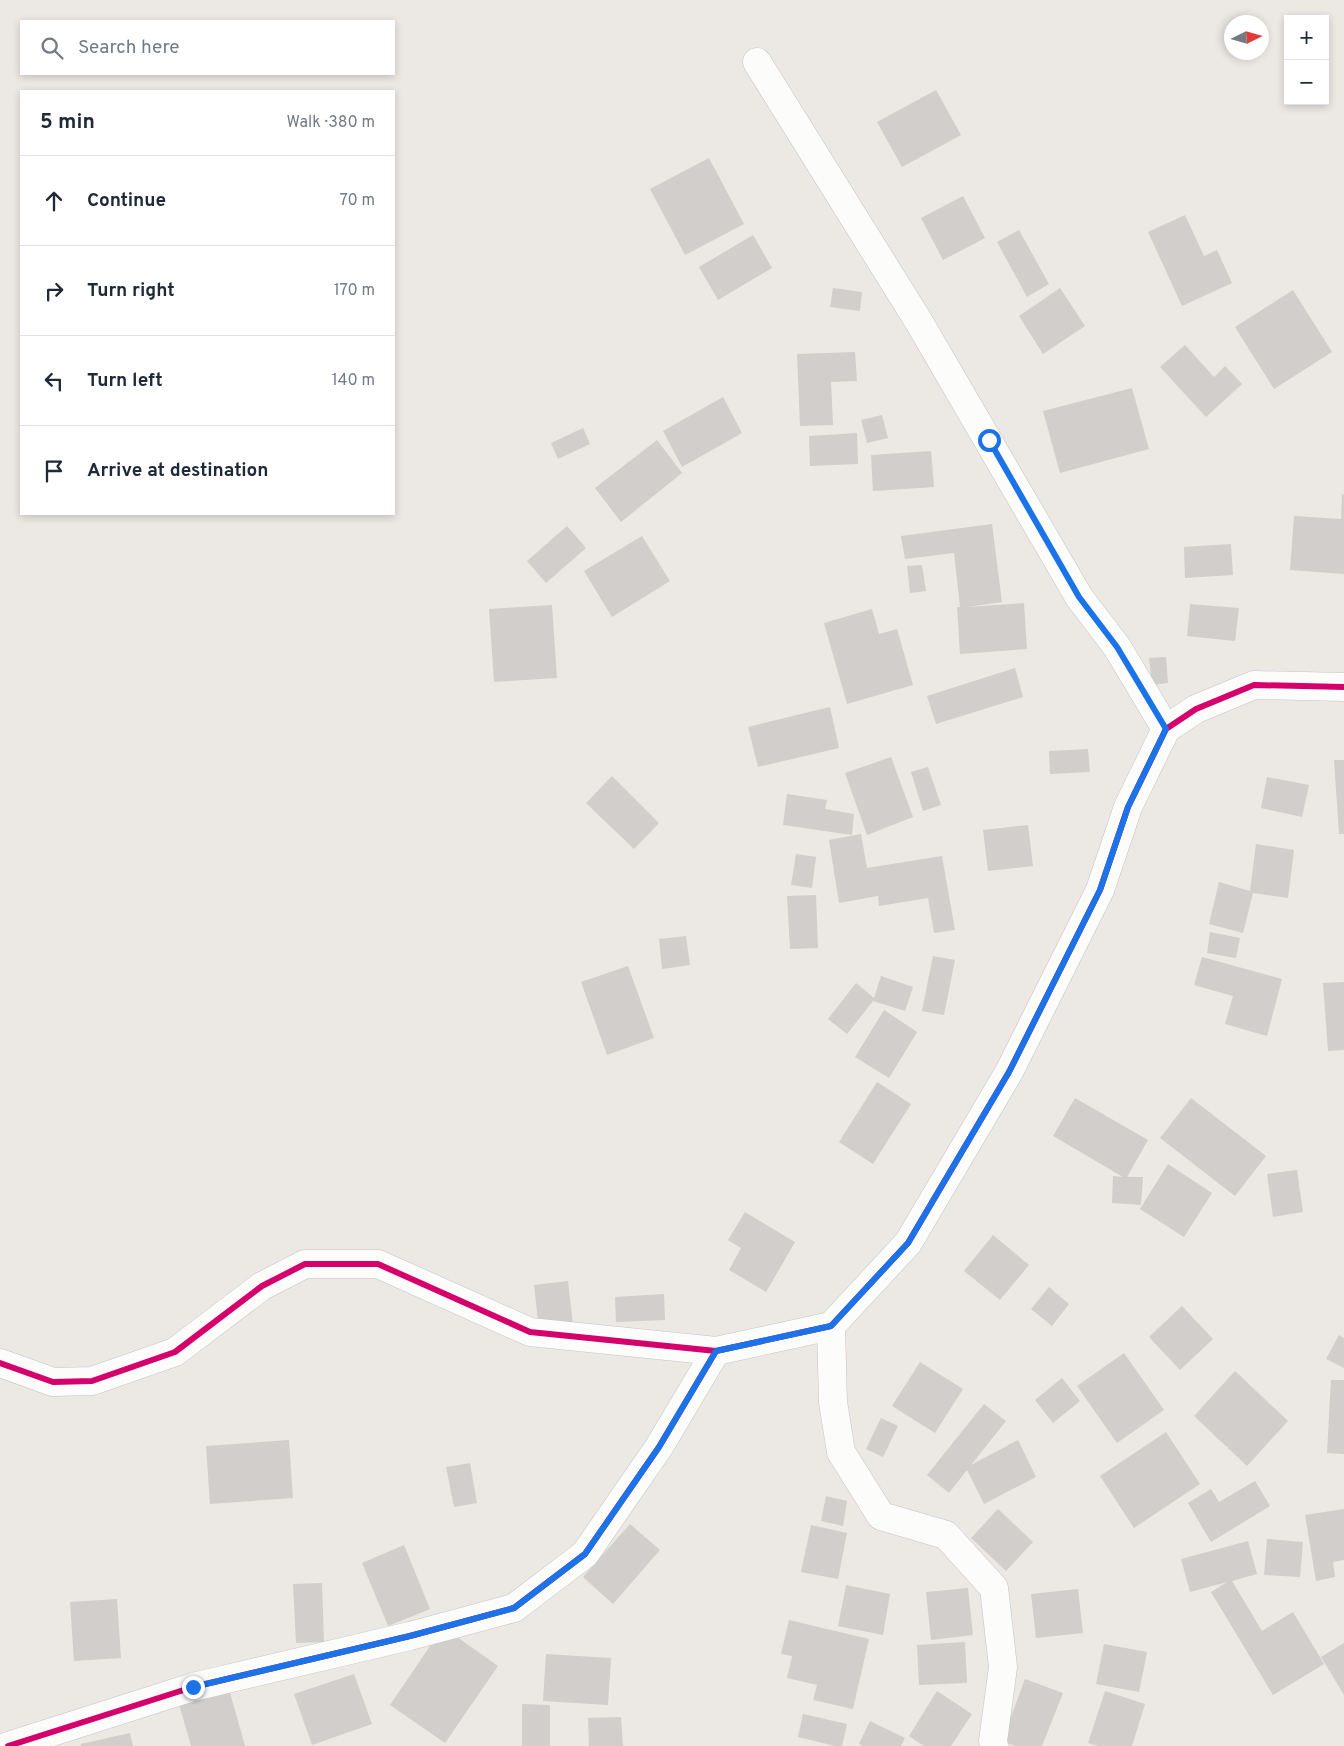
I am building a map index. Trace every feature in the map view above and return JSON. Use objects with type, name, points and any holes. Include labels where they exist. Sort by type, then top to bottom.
[{"type":"street","points":[[757,62],[919,322],[1079,597],[1117,647],[1166,729]]},
{"type":"street","points":[[0,1363],[53,1382],[92,1382],[175,1352],[262,1286],[305,1264],[378,1264],[530,1332],[716,1351],[831,1326],[908,1243],[1009,1072],[1100,890],[1128,807],[1166,729],[1196,709],[1254,685],[1344,686]]},
{"type":"street","points":[[831,1326],[832,1402],[841,1452],[881,1516],[946,1535],[994,1588],[1003,1667],[993,1741],[994,1746]]},
{"type":"street","points":[[8,1746],[193,1687],[410,1636],[514,1608],[585,1554],[659,1447],[716,1351]]},
{"type":"building","points":[[936,90],[961,135],[902,167],[877,122]]},
{"type":"building","points":[[709,158],[744,224],[685,255],[650,189]]},
{"type":"building","points":[[963,196],[985,238],[943,260],[921,218]]},
{"type":"building","points":[[1185,215],[1204,256],[1217,250],[1232,283],[1182,306],[1148,232]]},
{"type":"building","points":[[1019,230],[1049,284],[1027,297],[997,242]]},
{"type":"building","points":[[753,235],[772,268],[718,300],[699,267]]},
{"type":"building","points":[[833,288],[862,292],[860,311],[830,307]]},
{"type":"building","points":[[1060,288],[1085,326],[1043,354],[1019,316]]},
{"type":"building","points":[[1293,290],[1332,352],[1274,389],[1235,327]]},
{"type":"building","points":[[1185,345],[1214,377],[1225,366],[1242,384],[1206,417],[1160,367]]},
{"type":"building","points":[[855,352],[857,381],[831,382],[833,425],[800,426],[797,354]]},
{"type":"building","points":[[1132,388],[1149,449],[1060,473],[1043,411]]},
{"type":"building","points":[[723,397],[742,433],[682,467],[663,431]]},
{"type":"building","points":[[882,415],[888,438],[867,443],[861,420]]},
{"type":"building","points":[[583,428],[590,444],[558,459],[551,443]]},
{"type":"building","points":[[857,433],[858,464],[810,466],[809,436]]},
{"type":"building","points":[[657,440],[682,473],[621,522],[595,488]]},
{"type":"building","points":[[931,451],[934,487],[873,491],[871,455]]},
{"type":"building","points":[[1342,494],[1344,495],[1344,574],[1290,570],[1294,516],[1341,519]]},
{"type":"building","points":[[992,524],[1002,602],[968,607],[1024,603],[1027,649],[960,654],[957,607],[960,607],[954,553],[905,559],[901,536]]},
{"type":"building","points":[[567,526],[586,548],[546,583],[527,561]]},
{"type":"building","points":[[642,536],[670,581],[612,617],[584,571]]},
{"type":"building","points":[[1231,544],[1233,575],[1185,578],[1184,547]]},
{"type":"building","points":[[922,565],[926,591],[910,593],[907,566]]},
{"type":"building","points":[[1190,604],[1239,608],[1235,641],[1187,636]]},
{"type":"building","points":[[552,605],[557,678],[494,682],[489,609]]},
{"type":"building","points":[[872,609],[879,634],[897,629],[913,685],[847,704],[824,623]]},
{"type":"building","points":[[1166,657],[1168,683],[1152,685],[1149,658]]},
{"type":"building","points":[[1015,668],[1023,697],[936,724],[927,696]]},
{"type":"building","points":[[830,707],[839,748],[758,767],[748,727]]},
{"type":"building","points":[[1088,749],[1090,772],[1050,774],[1049,751]]},
{"type":"building","points":[[891,757],[913,817],[867,835],[845,773]]},
{"type":"building","points":[[1334,760],[1344,760],[1344,834],[1339,834]]},
{"type":"building","points":[[928,767],[941,805],[923,811],[911,772]]},
{"type":"building","points":[[612,776],[659,823],[634,849],[586,803]]},
{"type":"building","points":[[1267,777],[1309,785],[1302,817],[1261,808]]},
{"type":"building","points":[[787,794],[827,800],[825,809],[854,814],[852,835],[783,825]]},
{"type":"building","points":[[1028,825],[1033,866],[988,871],[983,830]]},
{"type":"building","points":[[861,834],[867,868],[942,856],[955,930],[934,933],[928,898],[879,906],[878,896],[839,903],[829,840]]},
{"type":"building","points":[[1256,844],[1294,850],[1288,898],[1253,893],[1243,933],[1209,924],[1219,882],[1250,891]]},
{"type":"building","points":[[796,854],[816,857],[812,888],[791,885]]},
{"type":"building","points":[[816,895],[818,948],[790,949],[787,896]]},
{"type":"building","points":[[1210,932],[1240,938],[1236,958],[1207,953]]},
{"type":"building","points":[[686,936],[690,965],[662,969],[659,939]]},
{"type":"building","points":[[933,956],[955,960],[944,1015],[922,1011]]},
{"type":"building","points":[[1202,957],[1282,979],[1267,1036],[1225,1024],[1233,996],[1194,985]]},
{"type":"building","points":[[628,966],[654,1038],[607,1055],[581,982]]},
{"type":"building","points":[[881,976],[913,987],[905,1011],[873,1001],[847,1034],[828,1019],[856,983],[874,998]]},
{"type":"building","points":[[1344,982],[1344,1050],[1328,1051],[1323,983]]},
{"type":"building","points":[[884,1010],[917,1032],[889,1078],[855,1057]]},
{"type":"building","points":[[877,1082],[911,1104],[873,1164],[839,1142]]},
{"type":"building","points":[[1075,1098],[1148,1140],[1127,1177],[1143,1177],[1141,1205],[1112,1203],[1113,1176],[1123,1177],[1053,1136]]},
{"type":"building","points":[[1191,1098],[1266,1156],[1235,1196],[1160,1138]]},
{"type":"building","points":[[1168,1164],[1212,1193],[1184,1237],[1140,1209]]},
{"type":"building","points":[[1297,1170],[1303,1212],[1273,1217],[1267,1174]]},
{"type":"building","points":[[745,1212],[795,1242],[766,1292],[729,1270],[741,1248],[728,1240]]},
{"type":"building","points":[[993,1235],[1029,1265],[1000,1300],[964,1271]]},
{"type":"building","points":[[568,1281],[573,1325],[539,1329],[534,1285]]},
{"type":"building","points":[[1049,1287],[1069,1304],[1052,1326],[1031,1309]]},
{"type":"building","points":[[664,1294],[665,1320],[616,1322],[615,1297]]},
{"type":"building","points":[[1182,1306],[1213,1339],[1180,1370],[1149,1337]]},
{"type":"building","points":[[1339,1335],[1344,1338],[1344,1368],[1326,1359]]},
{"type":"building","points":[[1124,1353],[1164,1410],[1117,1443],[1077,1386]]},
{"type":"building","points":[[920,1362],[963,1389],[935,1433],[892,1406]]},
{"type":"building","points":[[1235,1371],[1288,1421],[1247,1466],[1194,1416]]},
{"type":"building","points":[[1062,1378],[1080,1401],[1053,1423],[1035,1400]]},
{"type":"building","points":[[1331,1380],[1344,1380],[1344,1454],[1327,1453]]},
{"type":"building","points":[[984,1404],[1006,1421],[971,1465],[1018,1440],[1036,1477],[984,1504],[967,1470],[949,1493],[927,1475]]},
{"type":"building","points":[[881,1418],[898,1426],[883,1457],[866,1449]]},
{"type":"building","points":[[1166,1432],[1200,1484],[1134,1528],[1100,1476]]},
{"type":"building","points":[[289,1440],[293,1498],[210,1504],[206,1446]]},
{"type":"building","points":[[470,1463],[477,1503],[454,1507],[446,1467]]},
{"type":"building","points":[[1255,1481],[1270,1506],[1211,1542],[1188,1503],[1211,1489],[1219,1502]]},
{"type":"building","points":[[826,1496],[847,1501],[843,1526],[821,1521]]},
{"type":"building","points":[[998,1509],[1033,1542],[1006,1571],[971,1538]]},
{"type":"building","points":[[1344,1509],[1344,1560],[1333,1562],[1335,1577],[1316,1581],[1305,1515]]},
{"type":"building","points":[[630,1524],[660,1550],[613,1604],[583,1577]]},
{"type":"building","points":[[811,1525],[847,1533],[838,1579],[801,1572]]},
{"type":"building","points":[[1267,1539],[1303,1542],[1300,1577],[1264,1575]]},
{"type":"building","points":[[1248,1541],[1257,1574],[1232,1581],[1262,1631],[1293,1612],[1324,1664],[1273,1695],[1211,1592],[1227,1582],[1190,1592],[1181,1559]]},
{"type":"building","points":[[404,1545],[430,1609],[388,1626],[362,1563]]},
{"type":"building","points":[[322,1583],[324,1642],[296,1643],[293,1584]]},
{"type":"building","points":[[846,1585],[890,1594],[883,1635],[838,1626]]},
{"type":"building","points":[[968,1588],[973,1635],[931,1640],[926,1592]]},
{"type":"building","points":[[1078,1589],[1083,1633],[1036,1638],[1031,1594]]},
{"type":"building","points":[[117,1599],[121,1658],[74,1661],[70,1602]]},
{"type":"building","points":[[789,1620],[869,1639],[853,1709],[813,1700],[817,1685],[787,1678],[792,1656],[781,1654]]},
{"type":"building","points":[[443,1627],[498,1666],[445,1743],[390,1705]]},
{"type":"building","points":[[965,1642],[967,1683],[919,1685],[917,1645]]},
{"type":"building","points":[[1344,1643],[1344,1695],[1321,1657]]},
{"type":"building","points":[[1104,1644],[1147,1652],[1139,1692],[1096,1684]]},
{"type":"building","points":[[546,1654],[611,1658],[608,1705],[543,1701]]},
{"type":"building","points":[[354,1674],[372,1724],[312,1745],[294,1694]]},
{"type":"building","points":[[1025,1679],[1063,1693],[1042,1746],[1015,1746],[1002,1741]]},
{"type":"building","points":[[229,1689],[245,1746],[191,1746],[179,1704]]},
{"type":"building","points":[[937,1691],[972,1714],[951,1746],[924,1746],[909,1736]]},
{"type":"building","points":[[1105,1691],[1145,1704],[1132,1746],[1098,1746],[1088,1743]]},
{"type":"building","points":[[522,1704],[550,1705],[550,1746],[522,1746]]},
{"type":"building","points":[[803,1714],[847,1724],[842,1746],[798,1737]]},
{"type":"building","points":[[621,1717],[623,1746],[589,1746],[588,1718]]},
{"type":"building","points":[[870,1721],[905,1738],[901,1746],[863,1746],[859,1744]]},
{"type":"building","points":[[130,1733],[133,1746],[81,1746],[81,1744]]},
{"type":"cycle path","points":[[0,1363],[53,1382],[92,1381],[175,1352],[262,1286],[305,1264],[378,1264],[530,1332],[716,1351],[831,1326],[908,1243],[1009,1072],[1100,890],[1128,807],[1166,729],[1196,709],[1254,685],[1344,687]]},
{"type":"cycle path","points":[[8,1746],[193,1687],[410,1636],[514,1608],[585,1554],[659,1447],[716,1351]]},
{"type":"route","points":[[193,1687],[410,1636],[514,1608],[585,1554],[659,1447],[716,1351],[831,1326],[908,1243],[1009,1072],[1100,890],[1128,807],[1166,729],[1117,647],[1079,597],[989,440]]}]
